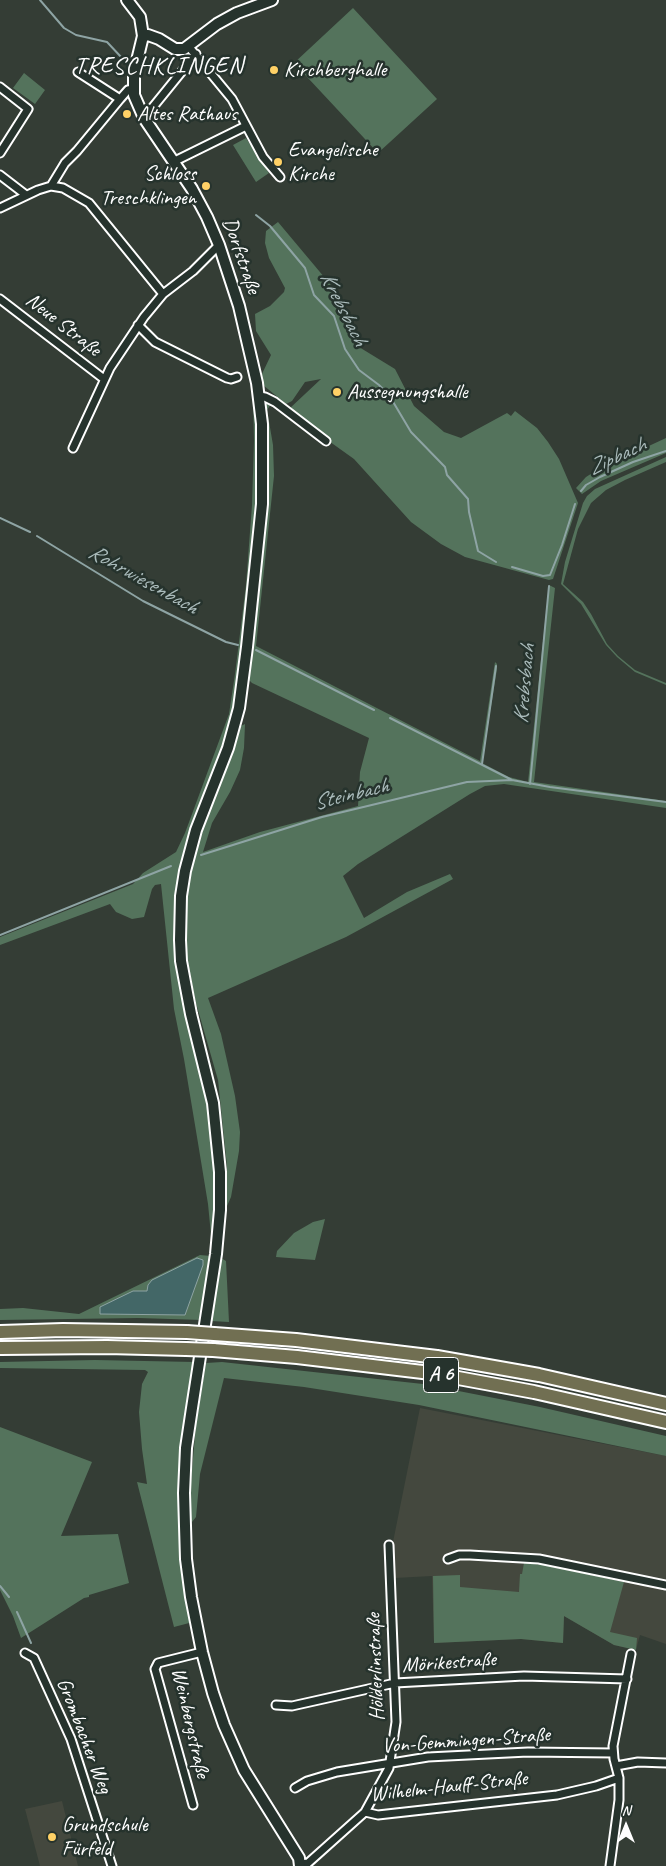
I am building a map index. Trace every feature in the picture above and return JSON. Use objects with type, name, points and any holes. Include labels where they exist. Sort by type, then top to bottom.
[{"type":"highway","name":"A 6","points":[[0,1332],[63,1330],[187,1332],[316,1342],[428,1356],[539,1375],[666,1404]]},
{"type":"highway","name":"A 6","points":[[0,1348],[107,1347],[186,1349],[296,1356],[431,1373],[534,1392],[666,1422]]},
{"type":"street","name":"Dorfstraße","points":[[127,0],[140,17],[143,36],[134,73],[134,96],[144,118],[175,161],[204,210],[219,245],[239,306],[259,396],[262,424],[262,504],[239,708],[228,748],[201,813],[189,852],[182,888],[180,940],[185,984],[213,1102],[220,1172],[220,1210],[216,1254],[197,1367],[186,1448],[184,1493],[186,1559],[191,1597],[202,1652],[224,1725],[254,1788],[299,1858],[300,1865]]},
{"type":"street","points":[[144,118],[217,24],[237,13],[272,0]]},
{"type":"street","points":[[143,36],[148,35],[159,39],[175,49],[184,49],[192,54],[232,99],[263,157],[280,177]]},
{"type":"street","points":[[78,72],[120,99]]},
{"type":"street","points":[[0,87],[28,109],[0,153]]},
{"type":"street","points":[[51,186],[65,163],[78,151],[128,90],[133,89]]},
{"type":"street","points":[[175,161],[246,126]]},
{"type":"street","points":[[0,176],[26,195]]},
{"type":"street","points":[[0,208],[26,195],[51,186],[63,188],[90,204],[163,294]]},
{"type":"street","points":[[73,448],[104,379],[138,324],[163,294],[193,271],[219,245]]},
{"type":"street","name":"Neue Straße","points":[[0,299],[104,379]]},
{"type":"street","points":[[138,324],[155,342],[227,378],[237,377]]},
{"type":"street","points":[[259,396],[275,402],[326,441]]},
{"type":"street","name":"Hölderlinstraße","points":[[366,1812],[386,1777],[391,1762],[396,1722],[388,1545]]},
{"type":"street","points":[[448,1559],[459,1555],[470,1555],[539,1559],[666,1585]]},
{"type":"street","name":"Weinbergstraße","points":[[193,1806],[155,1669],[158,1663],[202,1652]]},
{"type":"street","name":"Grombacher Weg","points":[[25,1653],[34,1658],[71,1739],[112,1866]]},
{"type":"street","points":[[610,1866],[619,1800],[619,1778],[613,1753],[631,1654]]},
{"type":"street","name":"Mörikestraße","points":[[276,1705],[292,1706],[395,1683],[524,1676],[627,1679]]},
{"type":"street","name":"Von-Gemmingen-Straße","points":[[295,1788],[307,1781],[337,1772],[428,1757],[528,1752],[613,1753]]},
{"type":"street","points":[[616,1766],[638,1762],[666,1763]]},
{"type":"street","name":"Wilhelm-Hauff-Straße","points":[[300,1865],[308,1863],[366,1812],[378,1815],[557,1795],[596,1786],[619,1778]]},
{"type":"shaded area","points":[[420,1408],[666,1456],[666,1644],[640,1635],[636,1650],[614,1645],[564,1616],[563,1643],[521,1639],[434,1643],[432,1576],[395,1578],[393,1551],[393,1542]]},
{"type":"shaded area","name":"Grundschule Fürfeld","points":[[62,1801],[78,1866],[40,1866],[25,1809]]},
{"type":"green space","points":[[353,8],[437,99],[378,153],[294,63]]},
{"type":"green space","points":[[24,73],[45,90],[35,104],[13,88]]},
{"type":"green space","points":[[246,138],[269,173],[256,182],[233,145]]},
{"type":"green space","points":[[278,222],[335,290],[346,325],[359,347],[395,369],[414,406],[444,432],[461,438],[507,413],[511,416],[515,411],[537,428],[548,442],[559,459],[578,503],[553,579],[549,580],[465,557],[441,544],[411,522],[354,459],[289,409],[321,379],[305,382],[292,401],[286,404],[263,385],[261,376],[271,355],[256,331],[255,314],[270,306],[284,292],[285,288],[269,258],[265,243],[266,231]]},
{"type":"green space","points":[[255,391],[260,515],[231,734],[197,822],[179,934],[207,1082],[218,1187],[212,1245],[208,1204],[174,1009],[161,884],[155,885],[152,889],[144,917],[132,919],[116,912],[110,904],[0,945],[0,937],[133,884],[143,873],[176,852],[185,833],[229,714],[246,585],[252,505],[253,396]]},
{"type":"green space","points":[[269,402],[271,404],[267,410],[273,445],[274,476],[256,646],[480,761],[495,662],[497,669],[482,763],[509,777],[528,782],[549,585],[555,588],[534,782],[666,801],[666,808],[504,784],[485,786],[358,864],[343,876],[364,918],[407,892],[450,874],[453,879],[346,937],[208,998],[221,1034],[235,1096],[240,1132],[239,1151],[231,1197],[227,1206],[222,1245],[227,1166],[218,1080],[196,1003],[187,959],[186,903],[189,877],[201,828],[241,726],[245,724],[244,748],[240,770],[212,823],[203,852],[260,832],[358,806],[360,772],[369,738],[252,683],[248,679],[268,489],[268,440],[265,404]]},
{"type":"green space","points":[[666,438],[666,453],[601,481],[582,494],[576,488],[586,477],[597,470]]},
{"type":"green space","points":[[666,457],[666,462],[606,490],[591,503],[578,529],[563,584],[583,602],[607,644],[618,656],[635,670],[666,683],[666,685],[635,672],[617,657],[606,645],[581,604],[561,584],[565,562],[583,503],[587,496],[595,489]]},
{"type":"green space","points":[[325,1219],[315,1260],[276,1257],[277,1251],[294,1233],[313,1222]]},
{"type":"green space","points":[[200,1255],[211,1256],[202,1320],[138,1318],[0,1320],[0,1309],[23,1308],[79,1314]]},
{"type":"green space","points":[[221,1258],[226,1261],[229,1322],[211,1321]]},
{"type":"green space","points":[[95,1360],[195,1362],[184,1430],[193,1622],[174,1627],[137,1482],[147,1484],[139,1412],[142,1384],[148,1372],[145,1370],[0,1368],[0,1362]]},
{"type":"green space","points":[[222,1362],[423,1384],[540,1407],[666,1436],[666,1456],[419,1405],[304,1387],[224,1378],[200,1474],[196,1517],[192,1522],[190,1517],[190,1493],[196,1424],[206,1363]]},
{"type":"green space","points":[[0,1427],[92,1462],[61,1536],[118,1534],[129,1583],[89,1595],[89,1597],[84,1598],[21,1638],[0,1590]]},
{"type":"green space","points":[[524,1563],[544,1565],[624,1582],[610,1632],[637,1638],[636,1650],[614,1645],[564,1616],[563,1643],[521,1639],[434,1643],[433,1576],[460,1575],[460,1587],[519,1592],[520,1574],[522,1574]]},
{"type":"water","points":[[197,1258],[203,1260],[203,1265],[185,1315],[100,1314],[100,1307],[133,1291],[147,1291],[148,1285],[152,1280]]},
{"type":"waterway","name":"Krebsbach","points":[[40,0],[64,28],[76,35],[107,42],[122,58]]},
{"type":"waterway","name":"Krebsbach","points":[[256,215],[270,226],[305,268],[314,295],[334,316],[345,349],[359,370],[389,395],[411,432],[445,467],[447,475],[468,499],[478,551],[496,562]]},
{"type":"waterway","name":"Zipbach","points":[[581,491],[586,485],[600,477],[633,462],[666,451]]},
{"type":"waterway","name":"Zipbach","points":[[512,567],[543,576],[550,575],[575,504]]},
{"type":"waterway","name":"Rohrwiesenbach","points":[[0,518],[30,532]]},
{"type":"waterway","name":"Rohrwiesenbach","points":[[37,536],[143,601],[226,642],[238,645]]},
{"type":"waterway","name":"Krebsbach","points":[[530,784],[549,586]]},
{"type":"waterway","name":"Rohrwiesenbach","points":[[256,650],[374,710]]},
{"type":"waterway","points":[[482,764],[496,666]]},
{"type":"waterway","points":[[390,718],[512,780],[550,787],[666,802]]},
{"type":"waterway","name":"Steinbach","points":[[201,855],[322,817],[467,782],[512,780]]},
{"type":"waterway","name":"Steinbach","points":[[0,935],[171,866]]},
{"type":"waterway","points":[[0,1586],[9,1597]]},
{"type":"waterway","points":[[17,1612],[31,1643]]},
{"type":"place","name":"Kirchberghalle","points":[[274,70]]},
{"type":"place","name":"Altes Rathaus","points":[[127,114]]},
{"type":"place","name":"Evangelische Kirche","points":[[278,162]]},
{"type":"place","name":"Schloss Treschklingen","points":[[206,186]]},
{"type":"place","name":"Aussegnungshalle","points":[[337,392]]},
{"type":"place","name":"Grundschule Fürfeld","points":[[52,1837]]},
{"type":"district","name":"TRESCHKLINGEN","points":[[159,67]]}]
